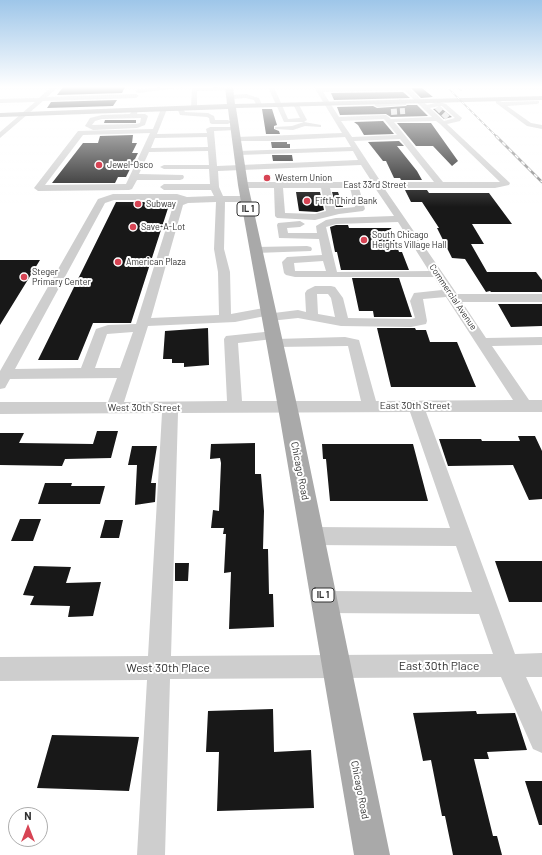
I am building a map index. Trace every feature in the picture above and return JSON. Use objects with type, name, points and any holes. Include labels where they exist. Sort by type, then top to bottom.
[{"type":"main road","name":"Chicago Road","points":[[236,127],[246,199],[288,407],[372,855]]},
{"type":"street","points":[[0,136],[10,127]]},
{"type":"street","points":[[91,127],[138,129],[152,138],[211,143]]},
{"type":"street","points":[[142,158],[156,127]]},
{"type":"street","points":[[227,127],[269,139],[324,136],[351,141]]},
{"type":"street","points":[[272,128],[296,127]]},
{"type":"street","points":[[324,136],[329,127]]},
{"type":"street","name":"Commercial Avenue","points":[[337,127],[351,141],[400,219],[524,406]]},
{"type":"street","points":[[394,127],[441,185]]},
{"type":"street","name":"East 33rd Street","points":[[244,185],[495,185],[506,183],[446,127]]},
{"type":"street","points":[[138,129],[81,133],[38,188],[133,187],[134,177],[146,167],[212,172],[257,167],[364,162]]},
{"type":"street","points":[[142,158],[211,143],[237,130]]},
{"type":"street","points":[[239,153],[300,154],[351,141],[402,137]]},
{"type":"street","points":[[75,140],[152,138],[211,143]]},
{"type":"street","points":[[257,167],[260,143],[265,142],[295,142],[300,144],[302,165]]},
{"type":"street","points":[[211,143],[212,172],[221,204],[219,249],[224,272],[225,318]]},
{"type":"street","points":[[259,154],[318,154],[322,155],[327,164]]},
{"type":"street","points":[[142,158],[146,167]]},
{"type":"street","points":[[134,177],[192,177]]},
{"type":"street","points":[[278,185],[278,215],[315,217],[360,209],[354,185]]},
{"type":"street","points":[[326,185],[331,213]]},
{"type":"street","points":[[152,187],[215,187]]},
{"type":"street","points":[[3,379],[100,201],[113,197],[177,196],[187,200]]},
{"type":"street","points":[[114,408],[142,325],[179,203],[187,200],[246,199]]},
{"type":"street","points":[[332,275],[321,226],[336,221],[400,219]]},
{"type":"street","points":[[326,224],[282,225],[283,236],[326,247]]},
{"type":"street","points":[[256,247],[326,247]]},
{"type":"street","points":[[326,247],[291,258],[288,262],[290,273],[332,275],[437,274]]},
{"type":"street","points":[[312,317],[311,292],[316,290],[331,290],[337,298],[342,322]]},
{"type":"street","points":[[235,407],[231,339],[272,327],[298,314],[342,322],[411,323],[421,321],[421,315],[416,301],[418,296],[542,298]]},
{"type":"street","points":[[86,373],[101,332],[104,330],[142,325],[235,318],[354,344],[370,406]]},
{"type":"street","points":[[482,342],[542,341]]},
{"type":"street","points":[[3,379],[86,373],[126,373]]},
{"type":"street","points":[[416,406],[508,665],[542,740]]},
{"type":"street","name":"East 30th Street","points":[[288,407],[542,406]]},
{"type":"street","name":"West 30th Street","points":[[0,408],[288,407]]},
{"type":"street","points":[[151,855],[170,408]]},
{"type":"street","points":[[312,536],[462,537]]},
{"type":"street","points":[[324,602],[486,603]]},
{"type":"street","name":"East 30th Place","points":[[337,666],[542,665]]},
{"type":"street","name":"West 30th Place","points":[[0,669],[337,666]]},
{"type":"building","points":[[265,127],[274,127],[274,129],[279,131],[280,134],[266,134]]},
{"type":"building","points":[[359,127],[388,127],[394,134],[364,135]]},
{"type":"building","points":[[400,127],[434,127],[458,161],[452,166],[433,146],[416,146]]},
{"type":"building","name":"Jewel-Osco","points":[[133,135],[132,143],[137,143],[132,153],[138,153],[126,177],[118,177],[115,183],[52,183],[83,143],[98,143],[100,136]]},
{"type":"building","points":[[399,141],[404,146],[397,146],[417,171],[422,180],[401,180],[400,178],[394,178],[386,161],[383,161],[368,142]]},
{"type":"building","points":[[271,142],[287,142],[287,144],[290,144],[290,148],[272,148]]},
{"type":"building","points":[[272,155],[292,155],[293,161],[273,161]]},
{"type":"building","points":[[405,190],[427,190],[429,193],[489,193],[512,224],[472,224],[484,244],[471,244],[487,272],[536,272],[542,280],[542,292],[486,292],[465,259],[452,258],[437,228],[439,228],[422,202],[411,202]]},
{"type":"building","name":"Fifth Third Bank","points":[[296,192],[320,192],[324,210],[317,212],[299,211]]},
{"type":"building","points":[[332,192],[338,192],[343,207],[336,207]]},
{"type":"building","name":"American Plaza","points":[[116,202],[170,202],[131,323],[93,323],[78,360],[38,360]]},
{"type":"building","points":[[336,225],[348,225],[349,228],[391,228],[399,252],[402,252],[409,270],[341,270],[337,252],[335,252],[330,227]]},
{"type":"building","points":[[0,260],[40,260],[0,325]]},
{"type":"building","points":[[352,278],[399,278],[412,317],[374,317],[373,311],[359,311]]},
{"type":"building","points":[[498,304],[542,304],[542,326],[511,327]]},
{"type":"building","points":[[208,328],[209,365],[184,367],[184,363],[172,363],[172,359],[163,359],[165,331]]},
{"type":"building","points":[[377,328],[415,328],[416,330],[426,330],[430,342],[457,342],[476,387],[391,387]]},
{"type":"building","points":[[97,431],[118,431],[111,458],[65,459],[62,466],[0,465],[0,433],[24,433],[19,443],[93,444]]},
{"type":"building","points":[[518,436],[535,436],[542,451],[542,499],[529,500],[513,465],[448,466],[439,439],[520,441]]},
{"type":"building","points":[[255,443],[255,474],[261,474],[264,511],[263,549],[268,549],[269,594],[273,594],[274,627],[229,629],[231,572],[224,573],[226,534],[223,534],[224,528],[211,528],[213,510],[219,511],[221,463],[220,458],[210,459],[211,444]]},
{"type":"building","points":[[322,444],[413,444],[428,501],[330,501],[326,459],[323,459]]},
{"type":"building","points":[[132,446],[157,446],[151,483],[156,483],[155,502],[135,505],[137,465],[128,465]]},
{"type":"building","points":[[45,483],[72,483],[71,486],[105,486],[100,504],[38,504]]},
{"type":"building","points":[[20,519],[41,519],[33,541],[11,541]]},
{"type":"building","points":[[105,520],[123,520],[119,538],[100,538]]},
{"type":"building","points":[[495,561],[542,561],[542,602],[509,602]]},
{"type":"building","points":[[175,563],[189,563],[188,581],[175,581]]},
{"type":"building","points":[[34,566],[71,567],[66,583],[101,582],[93,616],[68,617],[70,606],[30,605],[34,596],[23,595]]},
{"type":"building","points":[[273,709],[274,752],[311,750],[314,808],[217,811],[219,752],[206,752],[208,711]]},
{"type":"building","points":[[476,711],[477,714],[515,713],[527,750],[487,752],[489,759],[474,759],[493,836],[497,836],[502,855],[453,855],[445,816],[442,816],[431,760],[423,761],[413,713]]},
{"type":"building","points":[[52,735],[139,737],[129,791],[37,788]]},
{"type":"building","points":[[525,781],[542,781],[542,825],[539,825]]},
{"type":"railway","points":[[487,127],[542,182]]},
{"type":"place","name":"Jewel-Osco","points":[[99,165]]},
{"type":"place","name":"Western Union","points":[[267,178]]},
{"type":"place","name":"Fifth Third Bank","points":[[307,201]]},
{"type":"place","name":"Subway","points":[[138,204]]},
{"type":"place","name":"Save-A-Lot","points":[[133,227]]},
{"type":"place","name":"South Chicago Heights Village Hall","points":[[364,240]]},
{"type":"place","name":"American Plaza","points":[[118,262]]},
{"type":"place","name":"Steger Primary Center","points":[[24,277]]}]
